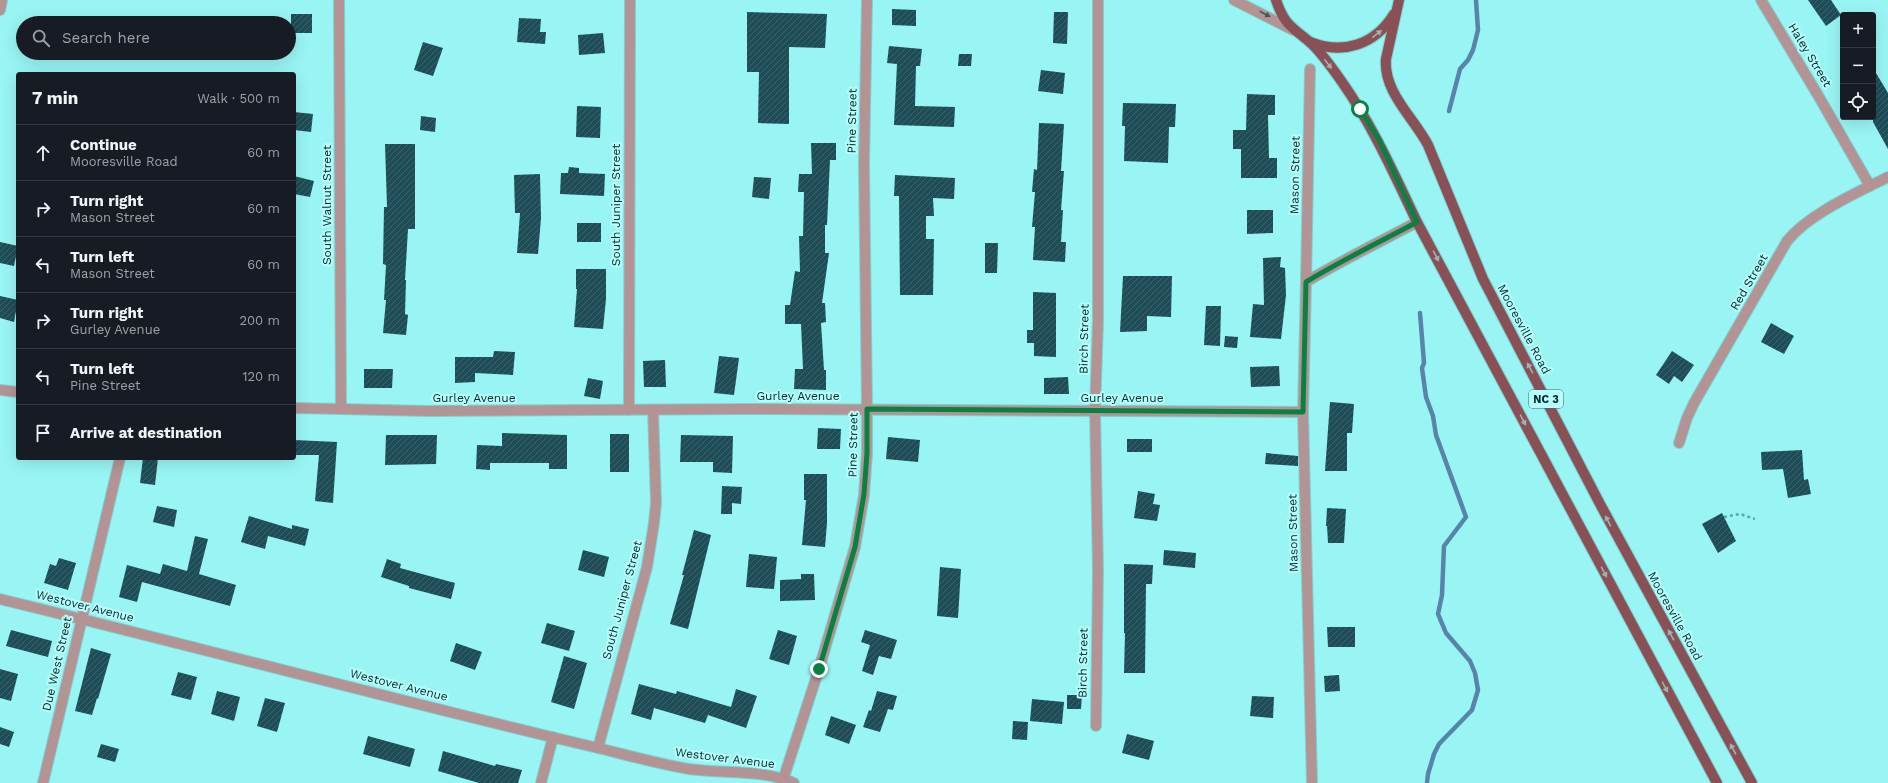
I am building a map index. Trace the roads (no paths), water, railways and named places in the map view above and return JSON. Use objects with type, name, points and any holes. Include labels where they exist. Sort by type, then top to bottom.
[{"type":"main road","name":"Mooresville Road","points":[[1276,0],[1283,16],[1298,34],[1311,43],[1322,56],[1360,109],[1379,140],[1417,222],[1717,783]]},
{"type":"main road","name":"Mooresville Road","points":[[1298,34],[1310,42],[1329,47],[1338,48],[1358,45],[1367,41],[1383,29],[1390,21],[1399,2]]},
{"type":"main road","name":"Mooresville Road","points":[[1399,2],[1386,59],[1385,67],[1388,80],[1396,96],[1428,145],[1483,279],[1600,504],[1752,783]]},
{"type":"street","points":[[0,10],[2,0]]},
{"type":"street","name":"South Walnut Street","points":[[339,0],[341,409]]},
{"type":"street","name":"South Juniper Street","points":[[629,410],[630,0]]},
{"type":"street","name":"Pine Street","points":[[782,781],[819,669],[855,547],[864,494],[867,453],[864,164],[867,0]]},
{"type":"street","name":"Birch Street","points":[[1096,726],[1098,570],[1095,411],[1098,320],[1098,0]]},
{"type":"street","points":[[1234,0],[1298,34]]},
{"type":"street","name":"Haley Street","points":[[1761,0],[1816,90],[1870,186]]},
{"type":"street","name":"Mason Street","points":[[1310,69],[1303,412],[1312,783]]},
{"type":"street","name":"Red Street","points":[[1679,443],[1687,418],[1694,403],[1787,242],[1808,220],[1888,177]]},
{"type":"street","points":[[1306,282],[1342,261],[1417,222]]},
{"type":"street","points":[[0,390],[16,392]]},
{"type":"street","name":"Gurley Avenue","points":[[296,408],[433,411],[867,409],[1303,412]]},
{"type":"street","name":"South Juniper Street","points":[[598,748],[647,567],[656,503],[653,410]]},
{"type":"street","name":"Due West Street","points":[[43,783],[120,460]]},
{"type":"street","name":"Westover Avenue","points":[[0,599],[598,748],[687,768],[728,773],[756,773],[794,783]]},
{"type":"street","points":[[541,783],[553,737]]},
{"type":"waterway","points":[[1449,111],[1460,69],[1468,60],[1473,50],[1478,30],[1476,0]]},
{"type":"waterway","points":[[1420,313],[1424,363],[1422,368],[1426,397],[1433,416],[1436,435],[1466,517],[1444,546],[1442,595],[1438,614],[1446,633],[1470,661],[1475,673],[1478,690],[1472,710],[1439,744],[1434,754],[1427,783]]}]
